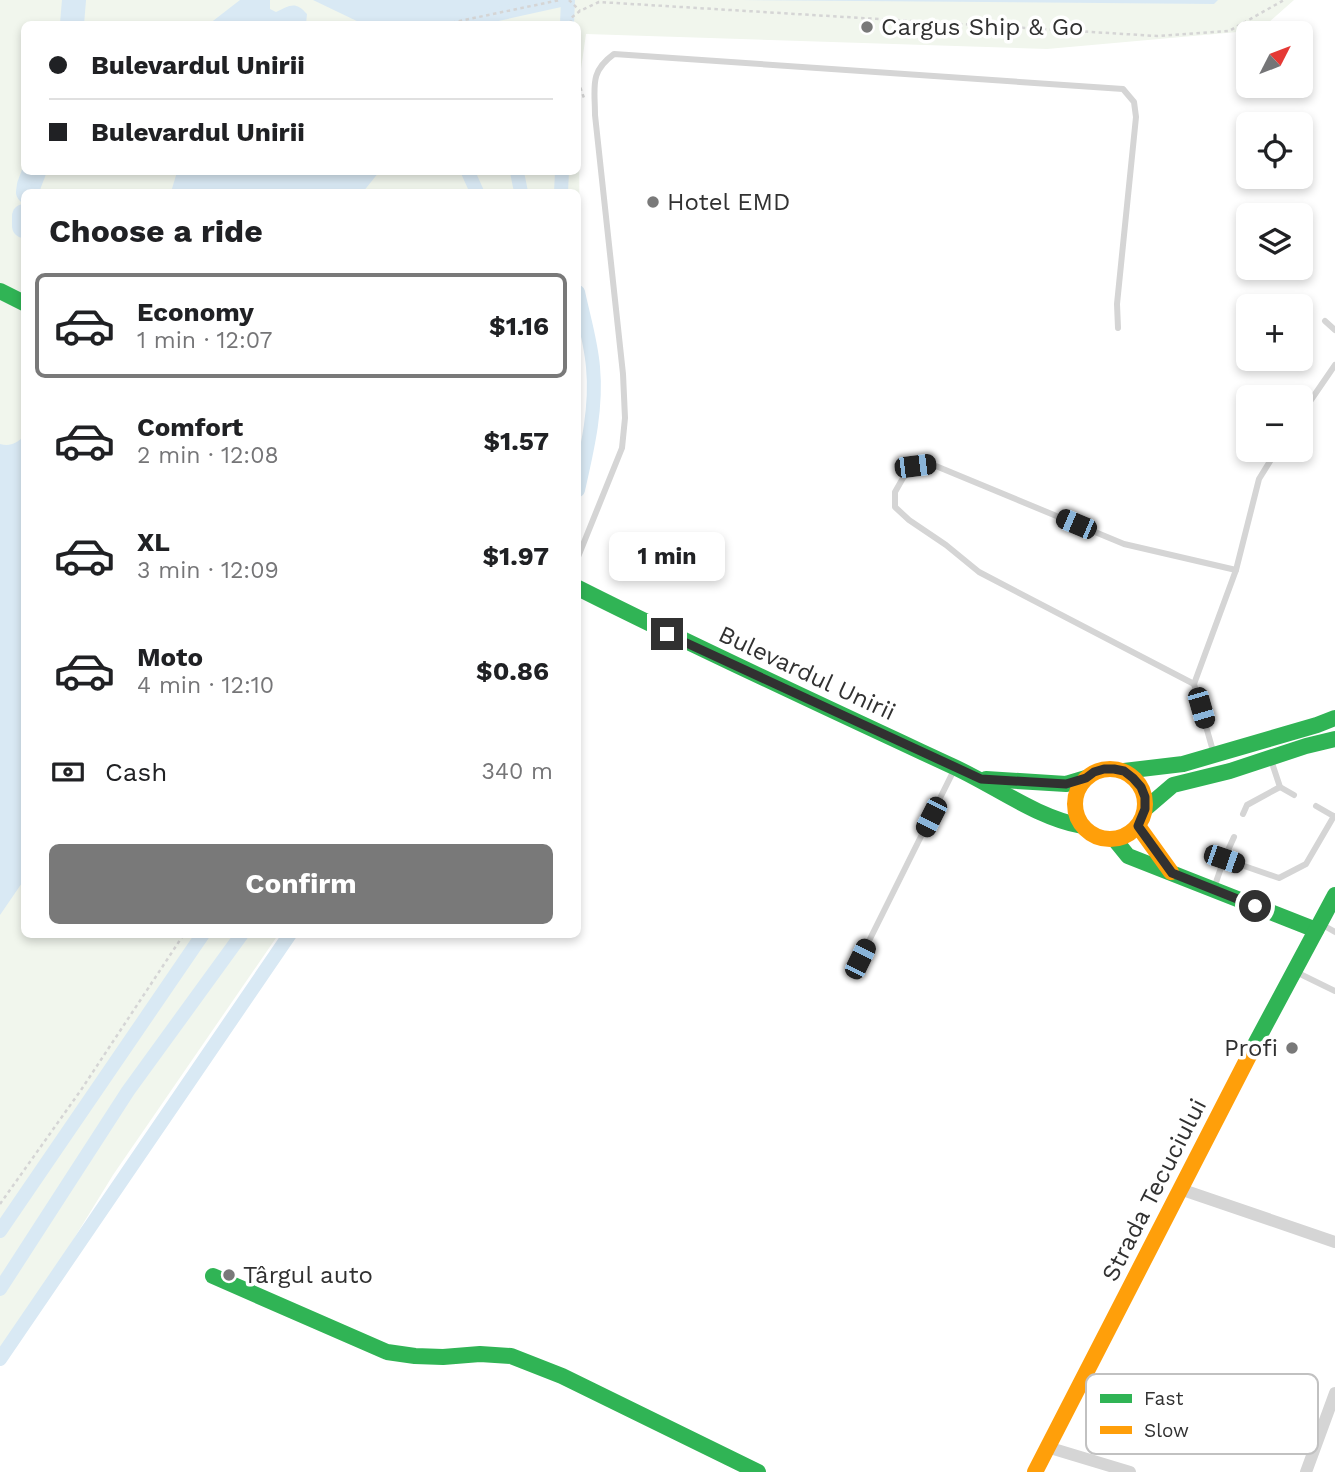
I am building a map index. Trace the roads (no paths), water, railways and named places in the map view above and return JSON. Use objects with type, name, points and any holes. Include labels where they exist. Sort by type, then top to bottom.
[{"type":"main road","points":[[0,291],[21,302]]},
{"type":"main road","name":"Bulevardul Unirii","points":[[581,590],[667,634],[981,779],[1034,810],[1065,824],[1082,826]]},
{"type":"main road","points":[[1124,771],[1141,787],[1145,797],[1145,809],[1132,833],[1115,839],[1102,839],[1082,826],[1074,806],[1079,786],[1094,772],[1183,764],[1335,718]]},
{"type":"main road","points":[[1145,809],[1173,785],[1230,771],[1335,739]]},
{"type":"main road","name":"Bulevardul Unirii","points":[[981,779],[1066,784],[1086,778]]},
{"type":"main road","points":[[1138,826],[1172,873]]},
{"type":"main road","points":[[1115,839],[1128,856],[1318,927]]},
{"type":"main road","name":"Strada Tecuciului","points":[[1035,1472],[1293,971],[1335,895]]},
{"type":"main road","points":[[213,1276],[387,1352],[443,1357],[480,1354],[511,1356],[562,1376],[758,1472]]},
{"type":"street","points":[[1180,1189],[1335,1241]]},
{"type":"street","points":[[1318,1439],[1335,1393]]},
{"type":"street","points":[[1047,1447],[1130,1472]]},
{"type":"street","points":[[1306,1472],[1313,1454]]},
{"type":"lane","points":[[581,550],[622,448],[625,418],[623,374],[596,115],[595,76],[603,62],[614,54],[1123,89],[1134,102],[1136,117],[1117,304],[1118,328]]},
{"type":"lane","points":[[1325,321],[1335,330]]},
{"type":"lane","points":[[1313,397],[1335,365]]},
{"type":"lane","points":[[1214,755],[1194,684],[1236,570],[1259,479],[1270,462]]},
{"type":"lane","points":[[1194,684],[979,572],[895,508],[895,492],[903,478],[915,466],[931,464],[1124,544],[1236,570]]},
{"type":"lane","points":[[1270,758],[1280,787],[1294,795]]},
{"type":"lane","points":[[860,959],[956,767]]},
{"type":"lane","points":[[1243,814],[1247,805],[1280,787]]},
{"type":"lane","points":[[1224,859],[1279,878],[1306,864],[1334,817],[1315,806]]},
{"type":"lane","points":[[1214,890],[1234,837]]},
{"type":"lane","points":[[1318,927],[1335,932]]},
{"type":"lane","points":[[1293,971],[1335,991]]},
{"type":"waterway","points":[[72,21],[74,0]]},
{"type":"waterway","points":[[466,21],[561,0]]},
{"type":"waterway","points":[[567,21],[568,0]]},
{"type":"waterway","points":[[28,189],[33,175]]},
{"type":"waterway","points":[[469,175],[476,189]]},
{"type":"waterway","points":[[518,175],[520,189]]},
{"type":"waterway","points":[[561,189],[562,175]]},
{"type":"waterway","points":[[581,305],[591,348],[594,383],[590,429],[581,477]]},
{"type":"waterway","points":[[0,1231],[200,938]]},
{"type":"waterway","points":[[0,1289],[128,1091],[239,938]]},
{"type":"waterway","points":[[0,1359],[287,938]]},
{"type":"place","name":"Cargus Ship & Go","points":[[867,27]]},
{"type":"place","name":"Hotel EMD","points":[[653,202]]},
{"type":"place","name":"Profi","points":[[1292,1048]]},
{"type":"place","name":"Târgul auto","points":[[229,1275]]}]
